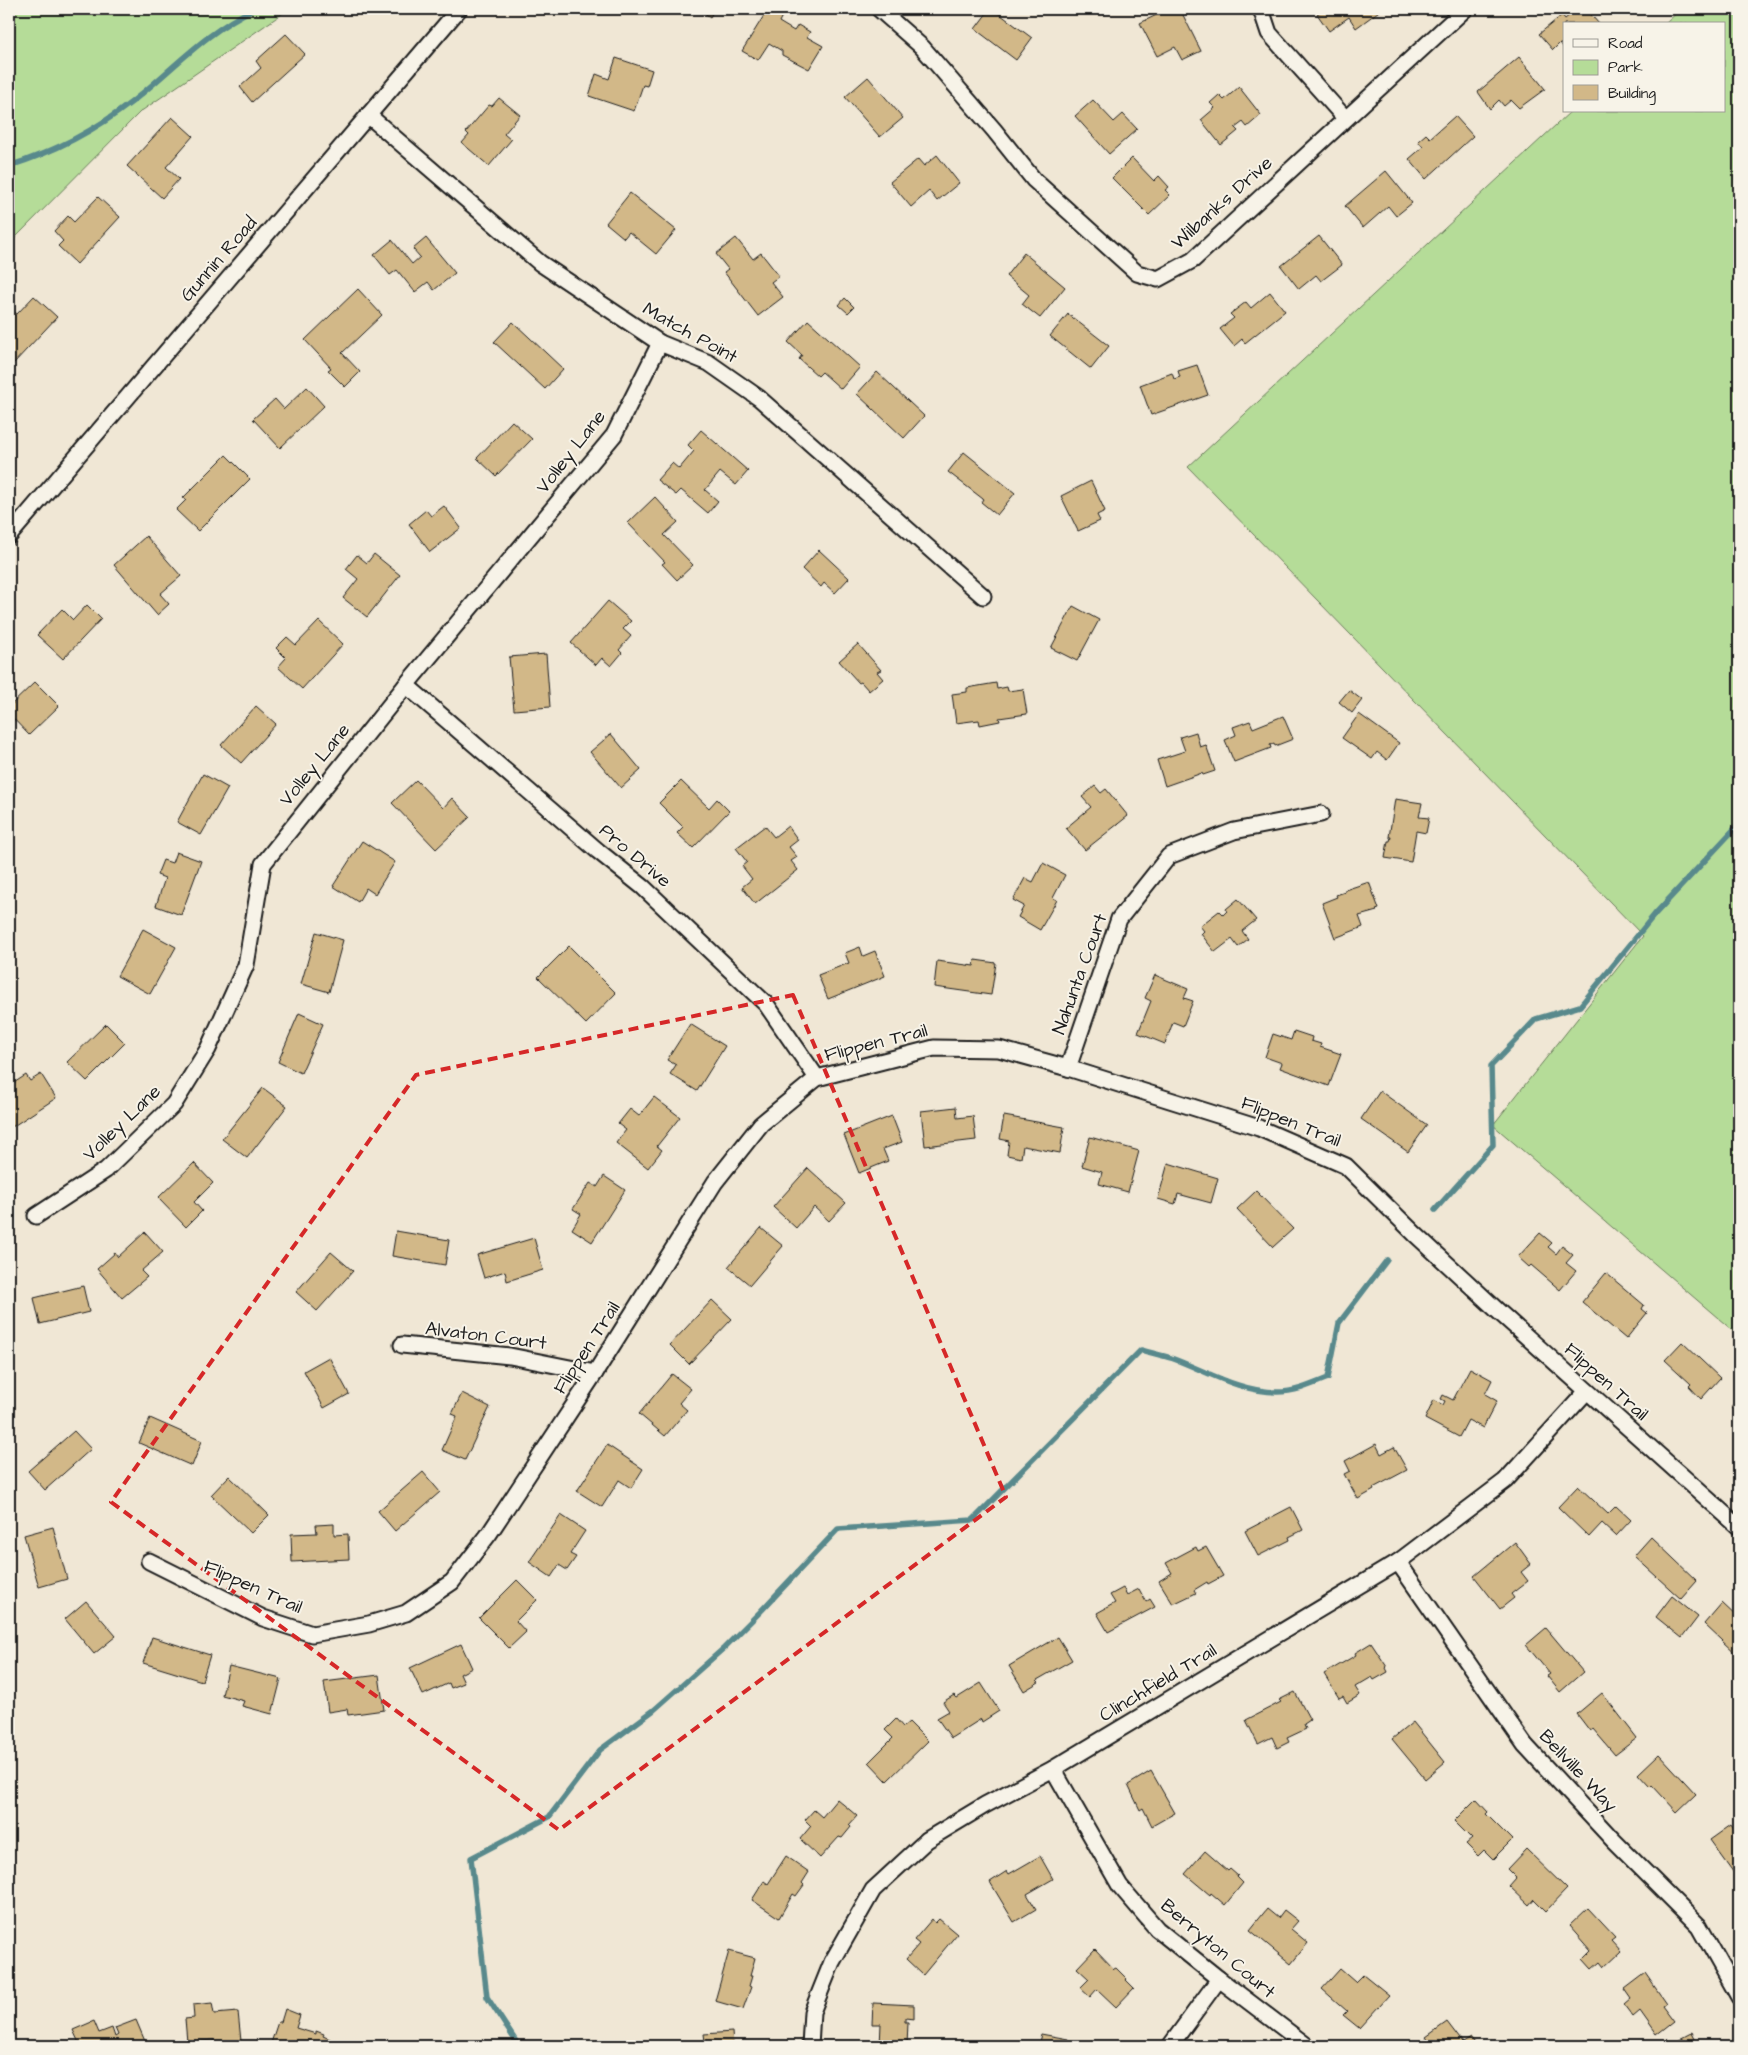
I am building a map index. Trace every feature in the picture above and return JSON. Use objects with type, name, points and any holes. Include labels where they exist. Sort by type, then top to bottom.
[{"type":"street","name":"Gunnin Road","points":[[9,536],[459,9]]},
{"type":"street","name":"Wilbanks Drive","points":[[879,9],[922,47],[994,130],[1034,180],[1137,273],[1158,279],[1193,260],[1465,9]]},
{"type":"street","points":[[1261,9],[1269,32],[1345,118]]},
{"type":"street","name":"Match Point","points":[[368,115],[540,262],[660,343],[709,363],[759,398],[983,596]]},
{"type":"street","name":"Volley Lane","points":[[36,1216],[106,1170],[174,1104],[208,1050],[246,965],[262,864],[406,685],[614,434],[660,343]]},
{"type":"street","name":"Pro Drive","points":[[406,685],[598,851],[643,887],[760,998],[817,1078]]},
{"type":"street","name":"Nahunta Court","points":[[1068,1068],[1119,919],[1169,856],[1234,831],[1321,814]]},
{"type":"street","name":"Flippen Trail","points":[[149,1561],[263,1618],[312,1634],[369,1624],[406,1613],[452,1582],[489,1534],[595,1373],[716,1182],[761,1124],[817,1078],[934,1048],[999,1050],[1068,1068],[1259,1128],[1346,1166],[1415,1234],[1739,1527]]},
{"type":"street","name":"Alvaton Court","points":[[402,1345],[510,1356],[595,1373]]},
{"type":"street","name":"Clinchfield Trail","points":[[810,2046],[812,2012],[832,1962],[873,1890],[927,1840],[985,1805],[1053,1769],[1398,1562],[1505,1481],[1587,1391]]},
{"type":"street","name":"Bellville Way","points":[[1398,1562],[1525,1745],[1614,1841],[1699,1926],[1739,1997]]},
{"type":"street","name":"Berryton Court","points":[[1053,1769],[1120,1886],[1157,1929],[1307,2046]]},
{"type":"street","points":[[1170,2046],[1219,1979]]},
{"type":"highlighted area","points":[[793,995],[1006,1497],[559,1830],[111,1502],[416,1075]]},
{"type":"green space","points":[[9,9],[289,9],[140,112],[9,244]]},
{"type":"green space","points":[[1681,9],[1739,9],[1739,1336],[1493,1125],[1643,936],[1188,467],[1570,112],[1726,112],[1726,22],[1667,22]]},
{"type":"building","points":[[699,9],[715,9],[710,17]]},
{"type":"building","points":[[768,9],[782,16],[779,22],[794,31],[798,25],[810,32],[807,37],[823,46],[809,69],[782,55],[782,51],[769,43],[758,60],[742,51]]},
{"type":"building","points":[[990,9],[993,9],[1032,38],[1016,60],[975,29]]},
{"type":"building","points":[[1169,9],[1180,9],[1201,51],[1182,60],[1175,47],[1157,56],[1140,23]]},
{"type":"building","points":[[1324,9],[1382,9],[1356,28],[1349,17],[1329,31],[1317,14]]},
{"type":"building","points":[[1577,9],[1586,9],[1597,22],[1563,22],[1563,47],[1560,43],[1553,50],[1539,34],[1562,15],[1565,19]]},
{"type":"building","points":[[286,34],[305,54],[252,102],[240,87],[261,68],[256,61]]},
{"type":"building","points":[[1519,57],[1545,89],[1519,108],[1511,100],[1504,106],[1499,100],[1490,109],[1478,92]]},
{"type":"building","points":[[616,58],[652,70],[647,86],[643,85],[634,111],[589,96],[596,74],[609,79]]},
{"type":"building","points":[[868,77],[903,118],[880,137],[845,97]]},
{"type":"building","points":[[1239,87],[1261,115],[1247,127],[1243,122],[1235,128],[1238,131],[1221,145],[1201,120],[1215,108],[1210,103],[1219,95],[1224,100]]},
{"type":"building","points":[[499,98],[520,115],[504,134],[511,140],[489,166],[462,143],[469,135],[466,132],[489,105],[492,106]]},
{"type":"building","points":[[1093,100],[1114,122],[1123,114],[1137,129],[1109,154],[1075,116]]},
{"type":"building","points":[[1455,116],[1473,136],[1426,179],[1409,159],[1423,147],[1418,141],[1426,134],[1430,138]]},
{"type":"building","points":[[172,117],[193,136],[166,167],[179,179],[162,198],[127,166]]},
{"type":"building","points":[[937,155],[959,183],[937,201],[929,191],[911,207],[890,182],[918,159],[924,166]]},
{"type":"building","points":[[1132,158],[1154,181],[1159,176],[1169,187],[1165,190],[1170,195],[1149,215],[1112,178]]},
{"type":"building","points":[[1386,171],[1412,203],[1396,216],[1388,206],[1363,228],[1345,206]]},
{"type":"building","points":[[630,193],[676,230],[656,254],[629,232],[624,238],[606,223]]},
{"type":"building","points":[[98,197],[120,217],[77,264],[58,246],[63,241],[54,231],[68,216],[74,222]]},
{"type":"building","points":[[1319,236],[1342,265],[1321,281],[1316,275],[1299,289],[1281,266]]},
{"type":"building","points":[[426,238],[455,273],[434,290],[428,282],[415,292],[397,270],[390,275],[374,255],[392,240],[412,264],[420,257],[413,249]]},
{"type":"building","points":[[736,238],[753,259],[761,253],[779,276],[771,282],[783,297],[758,316],[724,272],[728,269],[716,254]]},
{"type":"building","points":[[1024,253],[1065,287],[1040,318],[1022,304],[1029,295],[1006,276]]},
{"type":"building","points":[[358,289],[382,315],[342,353],[360,372],[345,387],[328,370],[331,368],[305,340]]},
{"type":"building","points":[[1270,292],[1285,311],[1245,343],[1242,339],[1234,346],[1220,329],[1234,318],[1230,314],[1246,302],[1251,308]]},
{"type":"building","points":[[34,296],[57,317],[13,364],[9,360],[9,311],[11,309],[17,314]]},
{"type":"building","points":[[845,298],[854,307],[848,313],[839,305]]},
{"type":"building","points":[[1068,314],[1109,346],[1091,369],[1050,336]]},
{"type":"building","points":[[808,320],[860,367],[841,389],[822,372],[818,376],[799,359],[802,355],[788,342]]},
{"type":"building","points":[[513,322],[563,369],[545,389],[494,342]]},
{"type":"building","points":[[1197,365],[1208,395],[1151,415],[1140,385],[1172,373],[1174,379],[1180,377],[1178,371]]},
{"type":"building","points":[[877,372],[924,416],[904,438],[857,394]]},
{"type":"building","points":[[307,387],[324,406],[280,448],[253,419],[275,399],[284,409]]},
{"type":"building","points":[[512,421],[532,439],[496,476],[477,458]]},
{"type":"building","points":[[701,430],[748,471],[736,485],[720,472],[705,490],[718,501],[708,513],[681,490],[676,495],[657,480],[672,463],[679,469],[694,451],[688,445]]},
{"type":"building","points":[[964,452],[1015,493],[997,515],[981,502],[983,499],[948,472]]},
{"type":"building","points":[[226,455],[250,479],[198,531],[176,510],[186,500],[183,498]]},
{"type":"building","points":[[1091,481],[1105,511],[1097,515],[1100,521],[1078,531],[1061,496]]},
{"type":"building","points":[[655,497],[678,522],[664,535],[693,565],[677,580],[662,564],[665,562],[628,523]]},
{"type":"building","points":[[444,506],[461,528],[430,552],[409,524],[426,510],[431,516]]},
{"type":"building","points":[[146,536],[181,576],[160,594],[169,604],[157,615],[114,565]]},
{"type":"building","points":[[819,550],[849,578],[835,593],[824,583],[821,587],[802,569]]},
{"type":"building","points":[[374,554],[400,575],[367,617],[343,598],[358,579],[346,569],[357,555],[367,563]]},
{"type":"building","points":[[608,601],[631,621],[623,629],[631,636],[619,650],[622,653],[611,666],[602,658],[596,665],[571,643]]},
{"type":"building","points":[[87,605],[101,619],[63,659],[37,635],[62,609],[73,620]]},
{"type":"building","points":[[1073,606],[1099,620],[1077,661],[1051,648]]},
{"type":"building","points":[[319,621],[343,644],[302,689],[278,667],[286,658],[276,648],[287,637],[296,645]]},
{"type":"building","points":[[858,644],[881,670],[877,672],[883,679],[869,691],[839,661]]},
{"type":"building","points":[[546,654],[550,707],[514,710],[509,657]]},
{"type":"building","points":[[35,682],[59,706],[29,735],[9,714],[9,707]]},
{"type":"building","points":[[996,683],[997,689],[1007,687],[1008,691],[1023,689],[1027,714],[999,718],[1000,721],[980,725],[979,720],[956,723],[952,694],[967,692],[967,688]]},
{"type":"building","points":[[1349,690],[1362,700],[1352,713],[1339,702]]},
{"type":"building","points":[[256,706],[276,724],[241,763],[221,745]]},
{"type":"building","points":[[1359,714],[1399,743],[1387,760],[1377,752],[1372,759],[1342,738]]},
{"type":"building","points":[[1283,716],[1293,739],[1275,746],[1274,743],[1270,745],[1271,748],[1234,762],[1225,740],[1236,735],[1233,727],[1250,721],[1253,728]]},
{"type":"building","points":[[1196,732],[1200,747],[1206,745],[1215,771],[1203,775],[1202,773],[1165,786],[1157,760],[1185,751],[1180,737]]},
{"type":"building","points":[[611,734],[641,770],[621,788],[590,752]]},
{"type":"building","points":[[203,774],[228,788],[201,835],[177,822]]},
{"type":"building","points":[[416,780],[443,808],[452,798],[470,817],[436,849],[392,803]]},
{"type":"building","points":[[681,781],[709,808],[717,799],[729,811],[693,848],[677,833],[683,827],[659,803]]},
{"type":"building","points":[[1095,786],[1101,793],[1106,789],[1128,816],[1085,850],[1066,828],[1091,807],[1082,797]]},
{"type":"building","points":[[1395,799],[1422,803],[1419,817],[1429,818],[1426,833],[1416,831],[1411,862],[1385,858],[1388,841],[1390,841],[1391,837],[1389,837]]},
{"type":"building","points":[[765,826],[774,837],[788,826],[798,840],[789,847],[797,857],[791,861],[798,870],[755,904],[742,887],[752,879],[742,866],[747,862],[736,848]]},
{"type":"building","points":[[362,841],[395,862],[375,894],[366,888],[358,902],[333,886]]},
{"type":"building","points":[[176,852],[201,861],[181,915],[156,906],[165,878],[157,875],[163,860],[172,863]]},
{"type":"building","points":[[1043,863],[1065,875],[1053,898],[1057,900],[1040,930],[1018,917],[1024,906],[1013,900],[1025,878],[1033,882]]},
{"type":"building","points":[[1369,882],[1379,909],[1359,916],[1363,927],[1335,938],[1322,903],[1337,897],[1336,895],[1345,892],[1345,890]]},
{"type":"building","points":[[1238,899],[1256,920],[1242,931],[1248,939],[1238,947],[1232,939],[1215,952],[1201,934],[1204,931],[1200,926],[1219,911],[1223,915],[1227,911],[1226,909]]},
{"type":"building","points":[[143,929],[176,947],[150,994],[117,976]]},
{"type":"building","points":[[316,932],[343,940],[329,992],[301,984]]},
{"type":"building","points":[[569,946],[616,993],[586,1024],[538,977]]},
{"type":"building","points":[[860,947],[863,956],[875,951],[885,976],[828,999],[818,975],[849,963],[845,953]]},
{"type":"building","points":[[975,960],[996,963],[991,995],[934,987],[937,961],[974,966]]},
{"type":"building","points":[[1155,975],[1188,989],[1184,998],[1193,1001],[1183,1026],[1173,1022],[1165,1044],[1138,1033],[1151,1001],[1145,998]]},
{"type":"building","points":[[299,1013],[323,1024],[301,1073],[278,1062]]},
{"type":"building","points":[[106,1024],[125,1043],[87,1081],[67,1062]]},
{"type":"building","points":[[690,1024],[725,1046],[697,1091],[670,1074],[676,1065],[667,1060]]},
{"type":"building","points":[[1294,1031],[1312,1037],[1311,1041],[1321,1044],[1320,1047],[1341,1054],[1329,1086],[1280,1068],[1282,1063],[1265,1057],[1273,1034],[1291,1040]]},
{"type":"building","points":[[41,1074],[56,1098],[9,1129],[9,1086],[26,1075],[30,1081]]},
{"type":"building","points":[[263,1088],[287,1106],[247,1158],[222,1139]]},
{"type":"building","points":[[1380,1091],[1427,1125],[1408,1152],[1361,1119]]},
{"type":"building","points":[[654,1097],[680,1117],[657,1146],[662,1150],[648,1168],[616,1143],[626,1130],[618,1124],[630,1109],[639,1116]]},
{"type":"building","points":[[956,1107],[957,1118],[973,1116],[976,1140],[925,1146],[921,1111]]},
{"type":"building","points":[[892,1116],[902,1142],[883,1149],[888,1161],[859,1173],[844,1135]]},
{"type":"building","points":[[1004,1116],[1064,1127],[1060,1153],[1023,1146],[1021,1158],[1007,1155],[1009,1141],[1000,1139]]},
{"type":"building","points":[[1090,1137],[1139,1151],[1128,1192],[1099,1184],[1102,1172],[1082,1166]]},
{"type":"building","points":[[194,1163],[213,1183],[194,1202],[202,1211],[186,1227],[158,1198]]},
{"type":"building","points":[[1168,1163],[1218,1178],[1211,1203],[1178,1194],[1175,1204],[1158,1199]]},
{"type":"building","points":[[808,1168],[846,1203],[829,1221],[814,1207],[796,1228],[773,1207]]},
{"type":"building","points":[[604,1176],[625,1190],[592,1242],[572,1229],[581,1214],[573,1209],[590,1183],[597,1187]]},
{"type":"building","points":[[1256,1191],[1293,1229],[1273,1247],[1237,1209]]},
{"type":"building","points":[[761,1228],[783,1246],[750,1285],[728,1267]]},
{"type":"building","points":[[396,1231],[449,1240],[445,1265],[392,1256]]},
{"type":"building","points":[[145,1232],[163,1252],[141,1271],[147,1277],[122,1298],[97,1269],[115,1253],[118,1257]]},
{"type":"building","points":[[1540,1233],[1552,1243],[1548,1247],[1556,1254],[1562,1246],[1573,1255],[1566,1263],[1576,1271],[1560,1290],[1531,1265],[1529,1267],[1518,1257]]},
{"type":"building","points":[[534,1238],[543,1270],[507,1281],[505,1271],[484,1278],[477,1255]]},
{"type":"building","points":[[331,1252],[353,1271],[317,1311],[296,1292]]},
{"type":"building","points":[[1606,1273],[1644,1305],[1642,1309],[1647,1313],[1626,1339],[1582,1302]]},
{"type":"building","points":[[83,1286],[89,1312],[40,1324],[34,1298]]},
{"type":"building","points":[[712,1300],[732,1319],[689,1364],[670,1345]]},
{"type":"building","points":[[1682,1342],[1720,1378],[1701,1399],[1689,1386],[1691,1384],[1665,1360]]},
{"type":"building","points":[[329,1357],[349,1394],[324,1408],[304,1371]]},
{"type":"building","points":[[1470,1368],[1492,1380],[1485,1394],[1497,1401],[1483,1428],[1468,1420],[1459,1437],[1425,1419],[1434,1400],[1443,1405],[1445,1401],[1441,1399],[1443,1395],[1453,1400]]},
{"type":"building","points":[[672,1374],[691,1389],[679,1403],[687,1410],[665,1436],[639,1414]]},
{"type":"building","points":[[462,1393],[490,1407],[465,1460],[442,1450],[457,1416],[452,1414]]},
{"type":"building","points":[[1739,1397],[1739,1414],[1731,1407]]},
{"type":"building","points":[[150,1418],[202,1441],[192,1466],[139,1443]]},
{"type":"building","points":[[74,1431],[91,1449],[45,1490],[28,1471]]},
{"type":"building","points":[[1376,1444],[1381,1454],[1394,1447],[1407,1470],[1373,1488],[1374,1490],[1358,1499],[1344,1474],[1350,1471],[1345,1461]]},
{"type":"building","points":[[607,1445],[643,1469],[631,1488],[619,1480],[602,1507],[577,1491]]},
{"type":"building","points":[[423,1472],[440,1492],[395,1531],[378,1511]]},
{"type":"building","points":[[229,1476],[269,1515],[251,1533],[211,1495]]},
{"type":"building","points":[[1578,1486],[1608,1514],[1616,1506],[1631,1520],[1616,1536],[1602,1523],[1589,1537],[1558,1507]]},
{"type":"building","points":[[1291,1507],[1303,1530],[1289,1537],[1290,1540],[1258,1556],[1245,1531]]},
{"type":"building","points":[[561,1515],[585,1531],[570,1554],[576,1557],[567,1570],[559,1565],[551,1577],[529,1562]]},
{"type":"building","points":[[334,1524],[334,1535],[348,1534],[349,1559],[292,1562],[291,1534],[317,1533],[316,1525]]},
{"type":"building","points":[[53,1527],[67,1579],[39,1587],[24,1535]]},
{"type":"building","points":[[1651,1537],[1697,1581],[1681,1599],[1634,1556]]},
{"type":"building","points":[[1515,1542],[1531,1564],[1521,1572],[1528,1581],[1511,1594],[1514,1598],[1500,1609],[1474,1576]]},
{"type":"building","points":[[1196,1547],[1198,1551],[1206,1547],[1223,1576],[1208,1584],[1207,1582],[1194,1590],[1196,1593],[1173,1604],[1159,1581],[1172,1573],[1166,1563]]},
{"type":"building","points":[[517,1580],[537,1600],[516,1621],[526,1632],[509,1648],[479,1618]]},
{"type":"building","points":[[1123,1588],[1127,1595],[1139,1589],[1146,1602],[1150,1599],[1155,1607],[1108,1632],[1097,1613],[1115,1603],[1110,1595]]},
{"type":"building","points":[[1672,1596],[1698,1617],[1682,1638],[1656,1617]]},
{"type":"building","points":[[86,1601],[116,1636],[94,1654],[65,1619]]},
{"type":"building","points":[[1722,1603],[1739,1619],[1739,1657],[1704,1624]]},
{"type":"building","points":[[1546,1628],[1583,1672],[1560,1692],[1547,1676],[1550,1674],[1526,1645]]},
{"type":"building","points":[[152,1637],[210,1655],[202,1681],[143,1663]]},
{"type":"building","points":[[1058,1637],[1072,1660],[1037,1680],[1039,1682],[1024,1691],[1009,1666]]},
{"type":"building","points":[[1371,1643],[1387,1667],[1388,1672],[1374,1680],[1372,1677],[1355,1687],[1360,1695],[1347,1703],[1343,1696],[1339,1698],[1324,1674],[1356,1655],[1355,1653]]},
{"type":"building","points":[[461,1644],[472,1668],[460,1674],[464,1683],[451,1688],[449,1683],[423,1695],[410,1668]]},
{"type":"building","points":[[229,1666],[281,1679],[272,1714],[242,1706],[244,1701],[222,1695]]},
{"type":"building","points":[[379,1675],[384,1710],[348,1715],[347,1709],[328,1712],[324,1682]]},
{"type":"building","points":[[981,1683],[999,1711],[982,1722],[981,1719],[951,1738],[937,1718],[949,1711],[943,1702],[954,1695],[957,1698]]},
{"type":"building","points":[[1295,1692],[1310,1720],[1304,1724],[1306,1729],[1287,1738],[1289,1742],[1277,1748],[1272,1737],[1258,1744],[1246,1720],[1281,1702],[1279,1700]]},
{"type":"building","points":[[1602,1693],[1637,1738],[1615,1755],[1593,1729],[1590,1731],[1577,1714]]},
{"type":"building","points":[[896,1719],[903,1727],[909,1722],[928,1741],[887,1781],[869,1762],[893,1738],[885,1730]]},
{"type":"building","points":[[1413,1722],[1445,1762],[1425,1779],[1392,1739]]},
{"type":"building","points":[[1659,1754],[1696,1794],[1677,1812],[1652,1785],[1650,1787],[1638,1774]]},
{"type":"building","points":[[1151,1771],[1175,1813],[1152,1826],[1143,1808],[1140,1810],[1128,1785]]},
{"type":"building","points":[[837,1799],[857,1816],[849,1825],[851,1827],[842,1838],[839,1837],[820,1858],[800,1839],[811,1826],[805,1820],[814,1810],[822,1817]]},
{"type":"building","points":[[1476,1799],[1488,1812],[1486,1814],[1512,1840],[1493,1859],[1484,1850],[1478,1856],[1466,1844],[1472,1839],[1454,1821]]},
{"type":"building","points":[[1731,1825],[1739,1837],[1739,1880],[1710,1840]]},
{"type":"building","points":[[1526,1849],[1567,1889],[1546,1911],[1534,1899],[1529,1905],[1509,1886],[1516,1878],[1507,1869]]},
{"type":"building","points":[[1205,1851],[1228,1871],[1230,1869],[1243,1883],[1225,1905],[1185,1874]]},
{"type":"building","points":[[786,1856],[809,1872],[802,1883],[804,1885],[796,1896],[793,1894],[779,1918],[752,1900],[764,1881],[768,1884]]},
{"type":"building","points":[[1040,1856],[1053,1879],[1027,1894],[1036,1909],[1014,1922],[990,1882],[1007,1871],[1009,1874]]},
{"type":"building","points":[[1588,1908],[1615,1937],[1611,1940],[1621,1951],[1604,1967],[1600,1962],[1592,1969],[1583,1959],[1591,1951],[1569,1926]]},
{"type":"building","points":[[1267,1909],[1278,1918],[1284,1910],[1298,1921],[1291,1929],[1308,1943],[1291,1964],[1250,1930]]},
{"type":"building","points":[[932,1919],[935,1923],[939,1919],[957,1934],[923,1975],[906,1959],[919,1944],[914,1940]]},
{"type":"building","points":[[1095,1949],[1134,1988],[1116,2007],[1097,1989],[1090,1997],[1080,1988],[1089,1979],[1077,1968]]},
{"type":"building","points":[[729,1951],[755,1958],[750,1976],[752,1976],[749,1986],[751,1987],[743,2009],[715,2001]]},
{"type":"building","points":[[1340,1969],[1355,1982],[1363,1974],[1389,1995],[1359,2028],[1343,2015],[1347,2011],[1322,1989]]},
{"type":"building","points":[[1645,1973],[1666,2003],[1663,2005],[1675,2021],[1657,2035],[1640,2011],[1633,2017],[1624,2005],[1631,1999],[1624,1989]]},
{"type":"building","points":[[212,2003],[214,2014],[238,2012],[241,2041],[215,2043],[214,2040],[187,2042],[185,2019],[194,2018],[193,2005]]},
{"type":"building","points":[[873,2003],[914,2005],[914,2019],[905,2018],[905,2022],[908,2022],[907,2046],[880,2046],[881,2024],[872,2024]]},
{"type":"building","points":[[285,2009],[300,2015],[296,2028],[316,2034],[316,2031],[324,2034],[323,2036],[332,2040],[330,2046],[270,2046],[278,2022],[281,2022]]},
{"type":"building","points":[[136,2020],[147,2046],[77,2046],[79,2043],[73,2030],[94,2021],[99,2033],[112,2028],[115,2037],[118,2035],[115,2028]]},
{"type":"building","points":[[1447,2022],[1463,2043],[1471,2038],[1477,2046],[1433,2046],[1426,2037]]},
{"type":"building","points":[[732,2032],[733,2046],[697,2046],[696,2042],[705,2041],[704,2034]]},
{"type":"building","points":[[1041,2034],[1068,2039],[1067,2046],[1038,2046]]},
{"type":"building","points":[[1691,2034],[1697,2046],[1668,2046]]},
{"type":"waterway","points":[[9,166],[58,147],[89,131],[119,112],[206,39],[254,9]]},
{"type":"waterway","points":[[1435,1210],[1493,1145],[1491,1066],[1536,1019],[1580,1006],[1655,914],[1739,824]]},
{"type":"waterway","points":[[519,2046],[487,1997],[471,1858],[549,1817],[600,1750],[654,1710],[724,1648],[838,1529],[973,1520],[1141,1350],[1171,1358],[1223,1380],[1263,1391],[1290,1391],[1328,1378],[1339,1323],[1387,1260]]}]
